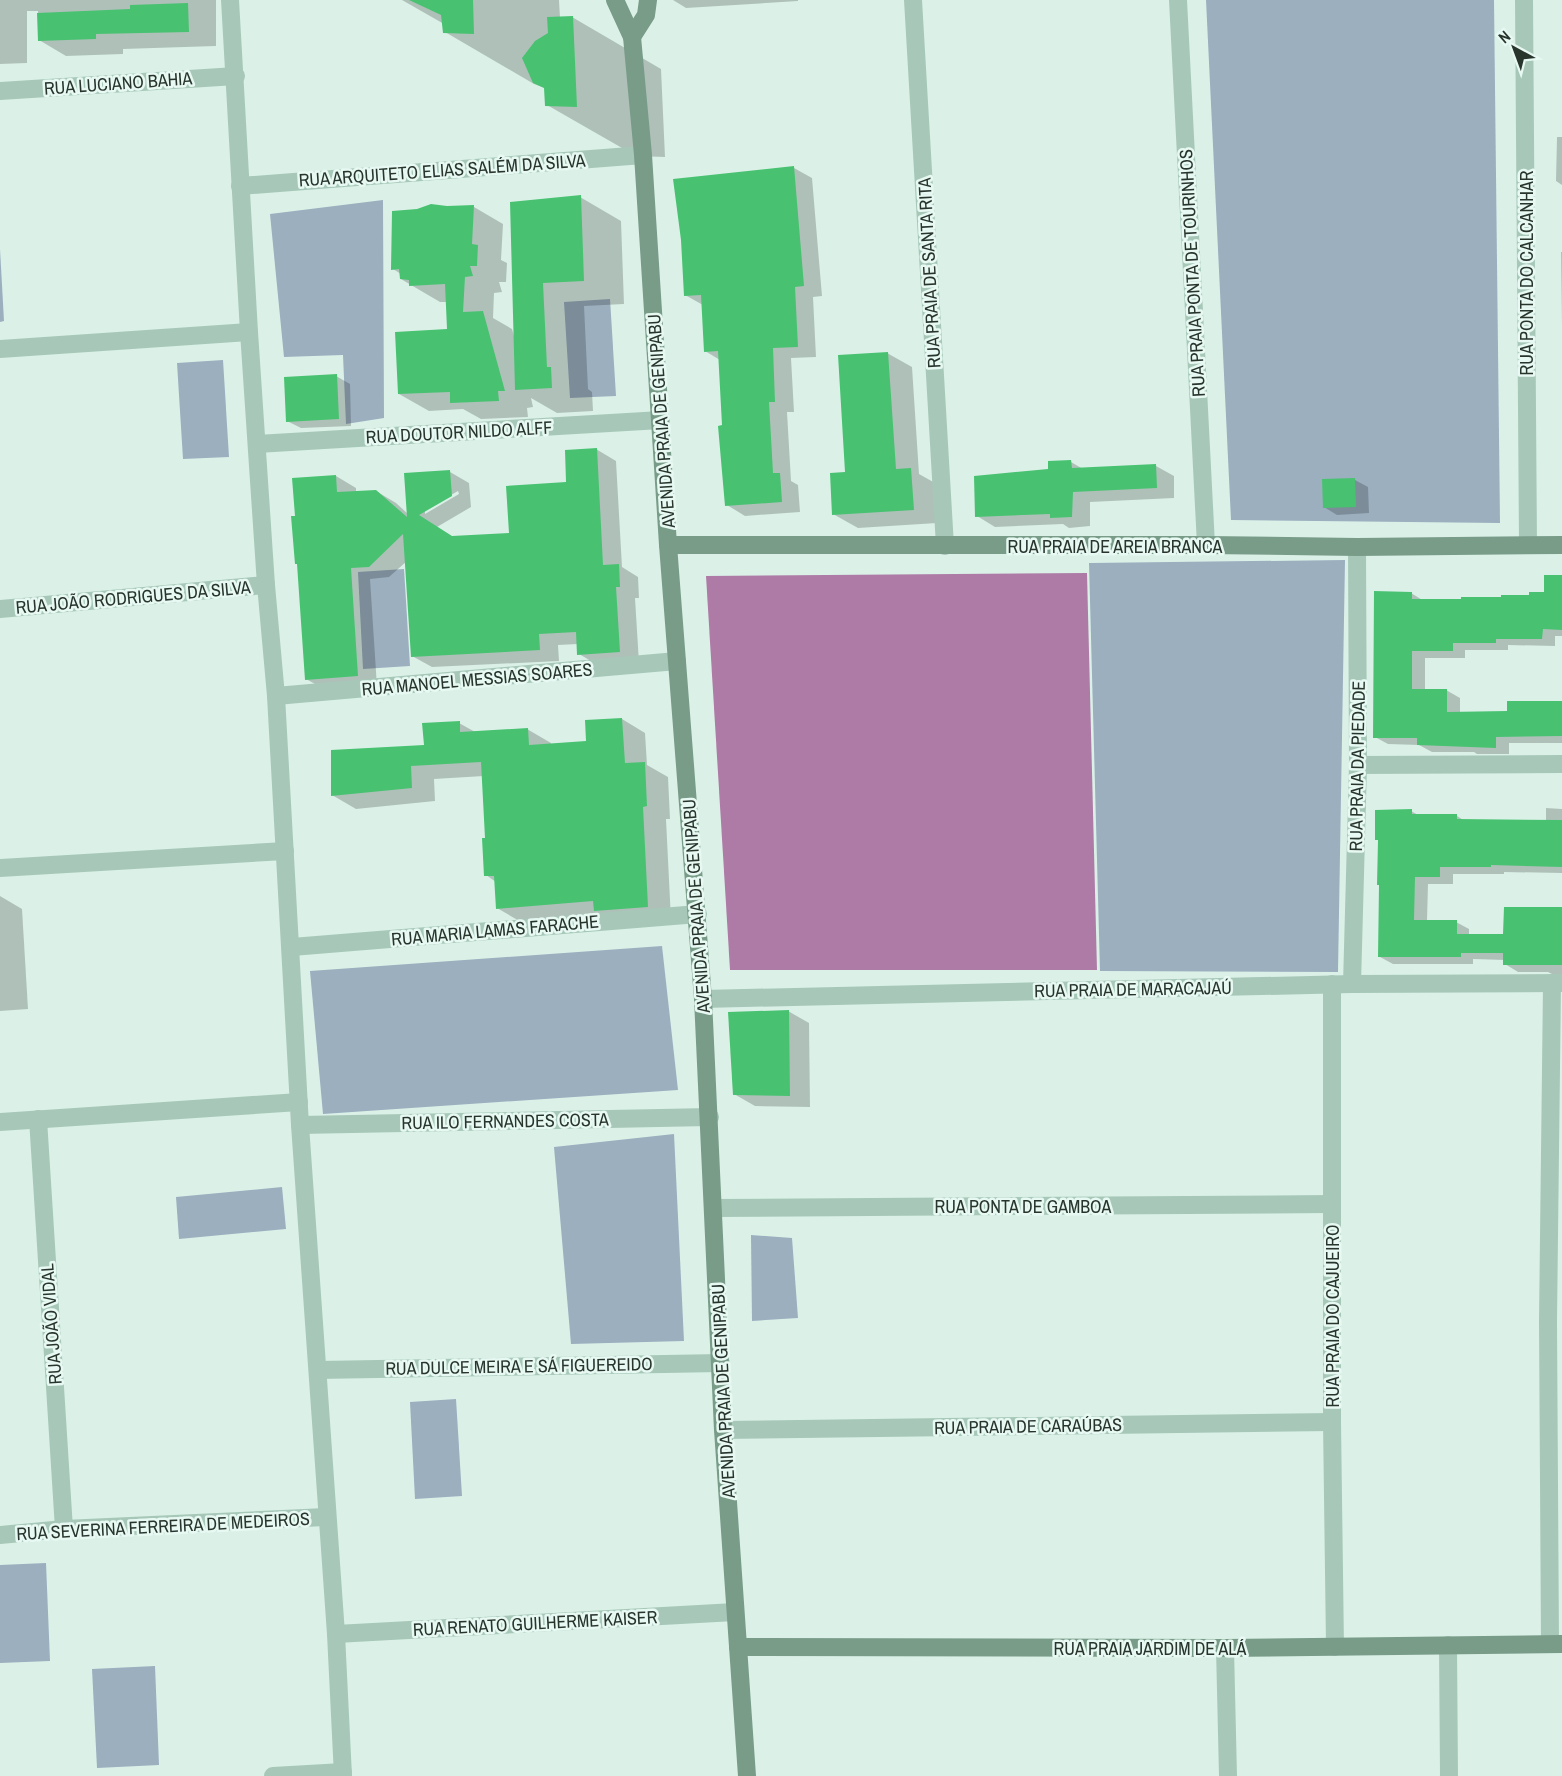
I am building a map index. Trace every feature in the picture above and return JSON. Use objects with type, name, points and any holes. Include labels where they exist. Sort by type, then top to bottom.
[{"type":"main road","name":"AVENIDA PRAIA DE GENIPABU","points":[[615,0],[632,37],[644,155],[668,545],[698,914],[710,1117],[723,1430],[747,1776]]},
{"type":"main road","points":[[632,37],[646,15],[648,0]]},
{"type":"main road","name":"RUA PRAIA DE AREIA BRANCA","points":[[668,545],[1357,547],[1562,545]]},
{"type":"main road","name":"RUA PRAIA JARDIM DE ALÁ","points":[[738,1647],[1225,1648],[1556,1644]]},
{"type":"street","points":[[231,0],[249,332],[276,696],[300,1125],[336,1634],[343,1774],[273,1776]]},
{"type":"street","name":"RUA PRAIA DE SANTA RITA","points":[[913,0],[945,546]]},
{"type":"street","name":"RUA PRAIA PONTA DE TOURINHOS","points":[[1178,0],[1206,545]]},
{"type":"street","name":"RUA PONTA DO CALCANHAR","points":[[1524,0],[1528,545]]},
{"type":"street","name":"RUA LUCIANO BAHIA","points":[[0,91],[236,76]]},
{"type":"street","name":"RUA ARQUITETO ELIAS SALÉM DA SILVA","points":[[240,186],[644,155]]},
{"type":"street","points":[[0,350],[249,332]]},
{"type":"street","name":"RUA DOUTOR NILDO ALFF","points":[[257,444],[661,420]]},
{"type":"street","name":"RUA PRAIA DA PIEDADE","points":[[1352,984],[1359,765],[1357,547]]},
{"type":"street","name":"RUA JOÃO RODRIGUES DA SILVA","points":[[0,609],[266,585]]},
{"type":"street","name":"RUA MANOEL MESSIAS SOARES","points":[[276,696],[677,661]]},
{"type":"street","points":[[1359,765],[1562,764]]},
{"type":"street","points":[[0,868],[285,851]]},
{"type":"street","name":"RUA MARIA LAMAS FARACHE","points":[[291,947],[698,914]]},
{"type":"street","points":[[1556,1644],[1557,983]]},
{"type":"street","name":"RUA PRAIA DE MARACAJAÚ","points":[[703,999],[1332,984],[1557,983]]},
{"type":"street","name":"RUA PRAIA DO CAJUEIRO","points":[[1332,984],[1332,1422],[1335,1647]]},
{"type":"street","points":[[0,1122],[299,1102]]},
{"type":"street","name":"RUA ILO FERNANDES COSTA","points":[[300,1125],[710,1117]]},
{"type":"street","name":"RUA JOÃO VIDAL","points":[[38,1119],[64,1529]]},
{"type":"street","name":"RUA PONTA DE GAMBOA","points":[[714,1208],[1332,1204]]},
{"type":"street","name":"RUA DULCE MEIRA E SÁ FIGUEREIDO","points":[[318,1370],[721,1363]]},
{"type":"street","name":"RUA PRAIA DE CARAÚBAS","points":[[723,1430],[1332,1422]]},
{"type":"street","name":"RUA SEVERINA FERREIRA DE MEDEIROS","points":[[0,1535],[64,1529],[326,1517]]},
{"type":"street","name":"RUA RENATO GUILHERME KAISER","points":[[336,1634],[735,1612]]},
{"type":"street","points":[[1448,1645],[1449,1776]]},
{"type":"street","points":[[1225,1648],[1228,1776]]},
{"type":"shaded area","points":[[1206,0],[1494,0],[1500,523],[1231,520]]},
{"type":"shaded area","points":[[383,200],[384,418],[346,424],[343,355],[284,357],[270,214]]},
{"type":"shaded area","points":[[0,249],[4,321],[0,322]]},
{"type":"shaded area","points":[[610,299],[616,396],[570,398],[564,302]]},
{"type":"shaded area","points":[[223,360],[229,457],[183,459],[177,363]]},
{"type":"shaded area","points":[[1345,560],[1338,972],[1100,971],[1089,563]]},
{"type":"shaded area","points":[[404,569],[410,666],[363,669],[358,572]]},
{"type":"shaded area","points":[[1087,573],[1097,970],[730,970],[706,576]]},
{"type":"shaded area","points":[[662,946],[678,1090],[323,1114],[310,971]]},
{"type":"shaded area","points":[[674,1134],[684,1341],[571,1344],[554,1147]]},
{"type":"shaded area","points":[[282,1187],[286,1229],[179,1239],[176,1197]]},
{"type":"shaded area","points":[[751,1235],[792,1238],[798,1318],[752,1321]]},
{"type":"shaded area","points":[[456,1399],[462,1496],[415,1499],[410,1402]]},
{"type":"shaded area","points":[[46,1563],[50,1661],[0,1663],[0,1565]]},
{"type":"shaded area","points":[[155,1666],[159,1765],[97,1768],[92,1669]]},
{"type":"building","points":[[409,0],[473,0],[474,34],[443,33],[441,15]]},
{"type":"building","points":[[188,3],[189,32],[96,34],[96,39],[38,41],[37,13],[130,9],[130,5]]},
{"type":"building","points":[[573,16],[577,107],[545,106],[544,88],[533,83],[522,58],[535,41],[548,33],[547,17]]},
{"type":"building","points":[[794,166],[804,286],[795,287],[798,347],[773,348],[775,402],[769,402],[773,473],[780,473],[782,502],[725,506],[718,426],[722,425],[718,351],[704,352],[701,295],[684,296],[681,240],[673,179]]},
{"type":"building","points":[[581,195],[584,281],[543,283],[547,367],[551,367],[552,388],[515,390],[510,202]]},
{"type":"building","points":[[431,204],[474,205],[472,244],[478,245],[477,266],[470,266],[473,276],[465,277],[463,312],[483,311],[505,391],[498,391],[499,401],[450,403],[450,392],[398,394],[395,332],[447,329],[445,284],[409,286],[409,280],[400,279],[399,269],[391,270],[392,211],[417,209]]},
{"type":"building","points":[[888,352],[896,469],[911,468],[914,510],[832,515],[830,473],[845,472],[838,355]]},
{"type":"building","points":[[337,374],[339,419],[286,422],[284,377]]},
{"type":"building","points":[[597,448],[603,565],[619,564],[620,587],[616,587],[620,652],[577,655],[576,632],[539,634],[540,650],[411,657],[403,534],[369,567],[351,568],[358,676],[305,680],[297,564],[295,564],[291,516],[295,516],[292,478],[336,475],[337,492],[376,490],[407,517],[404,473],[450,470],[452,496],[419,515],[452,536],[509,533],[506,486],[566,482],[565,450]]},
{"type":"building","points":[[1071,460],[1072,468],[1156,464],[1157,488],[1073,492],[1072,517],[1050,518],[1050,514],[975,517],[974,476],[1048,469],[1048,461]]},
{"type":"building","points":[[1355,478],[1356,507],[1323,508],[1322,479]]},
{"type":"building","points":[[1544,575],[1562,575],[1562,630],[1543,629],[1542,639],[1496,639],[1496,643],[1453,643],[1453,651],[1412,651],[1412,689],[1447,689],[1447,712],[1507,711],[1507,701],[1562,701],[1562,736],[1496,737],[1496,748],[1417,745],[1417,738],[1373,738],[1374,591],[1412,592],[1412,599],[1529,595],[1529,592],[1544,592]]},
{"type":"building","points":[[622,718],[625,763],[645,762],[647,806],[643,807],[648,907],[594,911],[593,901],[496,909],[494,876],[484,876],[482,838],[485,838],[481,762],[411,766],[412,788],[331,796],[331,750],[424,745],[422,723],[460,721],[460,732],[528,728],[529,745],[586,741],[585,720]]},
{"type":"building","points":[[1412,809],[1412,814],[1457,814],[1457,819],[1562,820],[1562,867],[1491,865],[1491,867],[1440,867],[1440,877],[1415,877],[1414,920],[1457,920],[1457,934],[1503,934],[1504,907],[1562,907],[1562,965],[1503,965],[1503,953],[1461,953],[1461,957],[1378,957],[1379,885],[1377,885],[1378,840],[1375,840],[1375,810]]},
{"type":"building","points":[[789,1010],[790,1096],[733,1095],[728,1012]]}]
